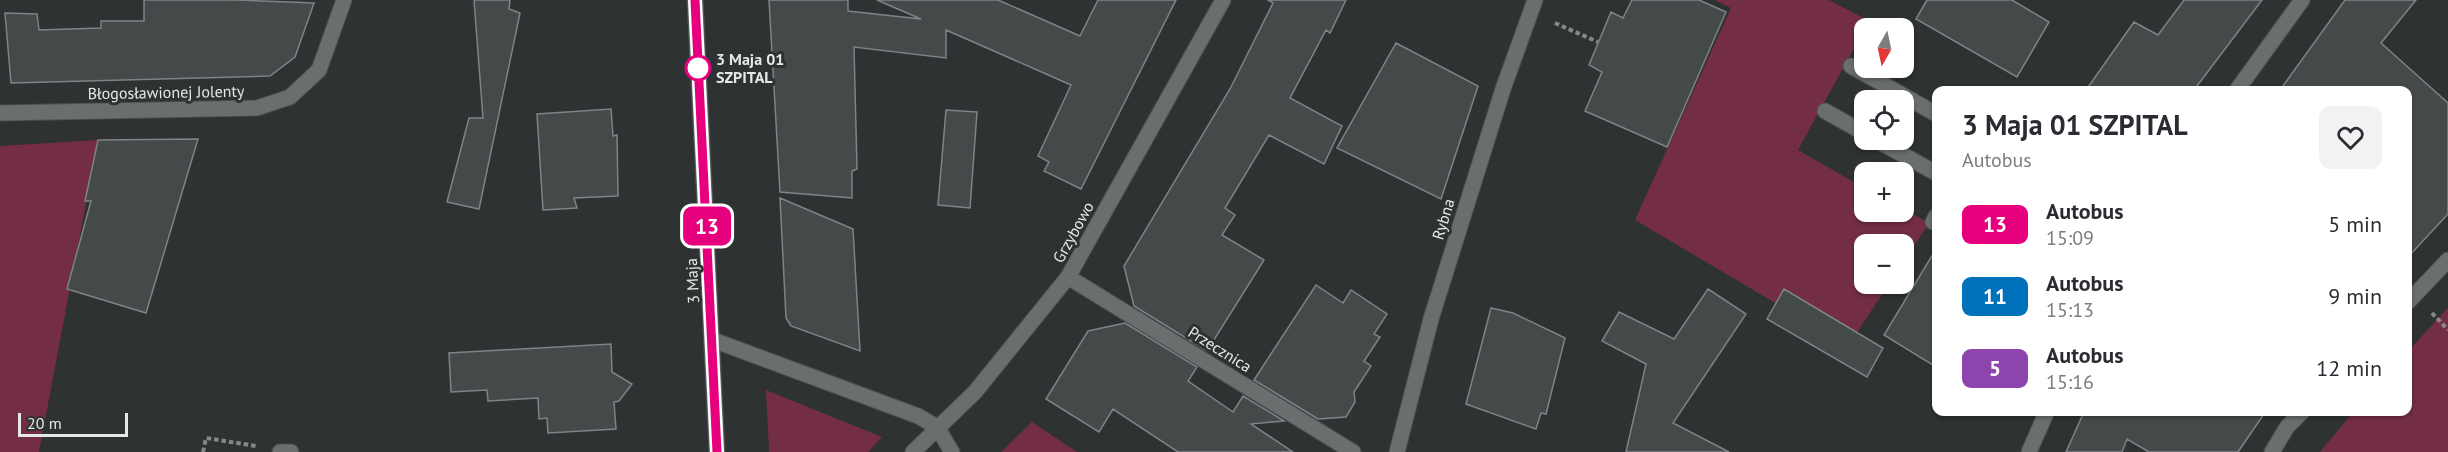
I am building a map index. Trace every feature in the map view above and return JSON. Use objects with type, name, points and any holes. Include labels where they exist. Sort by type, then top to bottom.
[{"type":"street","name":"Błogosławionej Jolenty","points":[[0,113],[257,108],[290,97],[319,70],[344,0]]},
{"type":"street","name":"3 Maja","points":[[695,0],[717,452]]},
{"type":"street","name":"Grzybowo","points":[[913,452],[936,427],[975,392],[1068,277],[1223,0]]},
{"type":"street","name":"Rybna","points":[[1396,452],[1431,319],[1503,89],[1535,0]]},
{"type":"street","points":[[2240,86],[2302,0]]},
{"type":"street","points":[[1851,66],[1932,112]]},
{"type":"street","points":[[1825,111],[1854,127]]},
{"type":"street","points":[[1895,150],[1932,170]]},
{"type":"street","points":[[2412,298],[2448,260]]},
{"type":"street","name":"Przecznica","points":[[1068,277],[1353,452]]},
{"type":"street","points":[[713,340],[918,416],[936,427],[952,452]]},
{"type":"street","points":[[2029,452],[2045,416]]},
{"type":"street","points":[[2272,452],[2287,427],[2298,416]]},
{"type":"path","points":[[1549,20],[1598,42]]},
{"type":"path","points":[[2428,310],[2448,330]]},
{"type":"path","points":[[203,452],[206,438],[284,451]]},
{"type":"shaded area","points":[[1715,0],[1829,0],[1863,18],[1854,18],[1854,48],[1798,150],[1854,182],[1854,222],[1914,222],[1914,215],[1929,223],[1914,246],[1914,234],[1854,234],[1854,294],[1882,294],[1848,346],[1635,220],[1731,8]]},
{"type":"shaded area","points":[[98,140],[39,452],[0,452],[0,146]]},
{"type":"shaded area","points":[[2448,308],[2448,452],[2320,452],[2350,416],[2412,416],[2412,347]]},
{"type":"shaded area","points":[[766,390],[882,437],[868,452],[769,452]]},
{"type":"shaded area","points":[[1032,422],[1077,452],[1001,452]]},
{"type":"building","points":[[144,0],[314,3],[295,57],[270,76],[11,83],[5,13],[37,14],[39,30],[101,28],[101,21],[144,21]]},
{"type":"building","points":[[474,0],[510,0],[509,9],[520,13],[479,209],[447,202],[469,118],[483,118]]},
{"type":"building","points":[[769,0],[848,0],[848,11],[921,19],[877,0],[998,0],[1080,36],[1098,0],[1176,0],[1081,189],[1044,171],[1049,162],[1038,156],[1071,85],[946,30],[946,58],[854,47],[857,169],[852,171],[852,198],[780,192]]},
{"type":"building","points":[[1268,0],[1346,0],[1330,33],[1326,30],[1290,98],[1342,126],[1324,164],[1269,135],[1225,208],[1235,215],[1222,235],[1264,260],[1207,351],[1134,306],[1124,266],[1230,89],[1273,3]]},
{"type":"building","points":[[1632,0],[1699,0],[1726,12],[1667,147],[1585,111],[1602,72],[1589,65],[1611,12],[1623,18]]},
{"type":"building","points":[[1927,0],[2012,0],[2049,22],[2017,77],[1916,19]]},
{"type":"building","points":[[2184,0],[2262,0],[2197,86],[2089,86],[2134,22],[2158,35]]},
{"type":"building","points":[[2345,0],[2416,0],[2381,43],[2448,103],[2448,214],[2412,253],[2412,86],[2283,86]]},
{"type":"building","points":[[1396,43],[1478,86],[1441,199],[1337,148]]},
{"type":"building","points":[[611,109],[613,136],[617,135],[618,196],[574,198],[577,208],[543,210],[537,114]]},
{"type":"building","points":[[946,110],[977,112],[970,208],[938,205]]},
{"type":"building","points":[[198,139],[146,313],[67,289],[91,201],[85,201],[98,140]]},
{"type":"building","points":[[780,198],[853,229],[860,351],[791,326],[786,318]]},
{"type":"building","points":[[1932,256],[1932,365],[1884,335],[1909,294],[1914,294],[1914,285]]},
{"type":"building","points":[[1316,285],[1343,303],[1351,290],[1387,314],[1374,334],[1380,337],[1364,361],[1371,366],[1354,392],[1355,402],[1346,417],[1318,419],[1254,380]]},
{"type":"building","points":[[1708,289],[1746,314],[1673,423],[1729,452],[1626,452],[1646,364],[1602,341],[1619,312],[1674,339]]},
{"type":"building","points":[[1784,289],[1883,348],[1867,377],[1767,319]]},
{"type":"building","points":[[1491,308],[1513,313],[1565,338],[1546,414],[1541,413],[1536,429],[1466,404]]},
{"type":"building","points":[[1125,323],[1197,367],[1188,381],[1233,412],[1243,396],[1284,421],[1251,424],[1293,452],[1178,452],[1113,409],[1099,432],[1046,399],[1088,331]]},
{"type":"building","points":[[611,344],[612,372],[632,384],[619,401],[614,402],[616,429],[548,433],[547,418],[539,419],[538,398],[488,401],[487,390],[451,392],[449,353]]},
{"type":"building","points":[[2082,416],[2263,416],[2238,452],[2149,452],[2127,439],[2122,452],[2066,452]]},
{"type":"bus line","name":"13","points":[[695,0],[717,452]]},
{"type":"place","name":"3 Maja 01 SZPITAL","points":[[698,68]]}]
